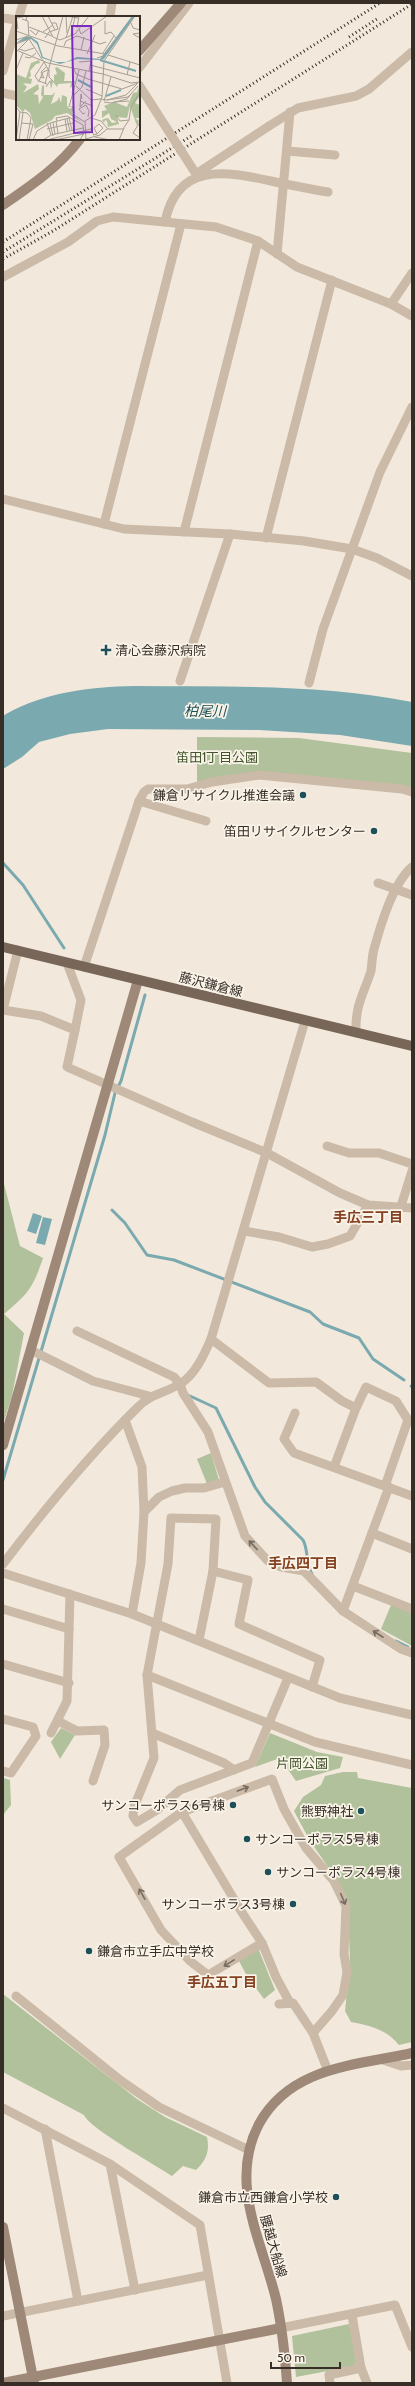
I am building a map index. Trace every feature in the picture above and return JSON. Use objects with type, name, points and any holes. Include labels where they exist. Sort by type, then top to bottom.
[{"type":"main road","name":"藤沢鎌倉線","points":[[3,947],[412,1046]]},
{"type":"street","points":[[19,16],[23,3]]},
{"type":"street","points":[[110,16],[112,3]]},
{"type":"street","points":[[141,45],[164,24],[181,3]]},
{"type":"street","points":[[140,67],[189,3]]},
{"type":"street","points":[[3,18],[16,22]]},
{"type":"street","points":[[3,71],[16,26]]},
{"type":"street","points":[[140,86],[196,174],[290,112],[310,104],[356,96],[369,89],[412,52]]},
{"type":"street","points":[[3,93],[16,96]]},
{"type":"street","points":[[277,254],[290,112]]},
{"type":"street","points":[[3,205],[66,158],[79,140]]},
{"type":"street","points":[[287,151],[335,155]]},
{"type":"street","points":[[165,222],[174,195],[200,177],[210,173],[236,174],[328,192]]},
{"type":"street","points":[[3,277],[68,242],[104,218],[114,217],[216,227],[258,241],[297,267],[391,304],[412,316]]},
{"type":"street","points":[[104,524],[120,454],[181,224]]},
{"type":"street","points":[[184,532],[258,241]]},
{"type":"street","points":[[391,304],[412,273]]},
{"type":"street","points":[[266,538],[332,280]]},
{"type":"street","points":[[309,683],[323,629],[380,472],[412,407]]},
{"type":"street","points":[[3,499],[124,529],[230,534],[352,549],[377,558],[412,576]]},
{"type":"street","points":[[180,681],[230,534]]},
{"type":"street","points":[[84,967],[139,801],[144,792],[148,789],[187,789],[212,782],[259,775],[402,789],[412,792]]},
{"type":"street","points":[[139,801],[206,821]]},
{"type":"street","points":[[356,1033],[358,1004],[371,970],[374,950],[394,889],[403,874],[412,867]]},
{"type":"street","points":[[378,883],[412,895]]},
{"type":"street","points":[[18,950],[3,1010],[41,1016],[76,1030]]},
{"type":"street","points":[[67,963],[81,1000],[76,1030],[67,1067],[267,1152],[340,1193],[368,1205],[401,1206],[412,1208]]},
{"type":"street","points":[[3,1445],[109,1086],[138,980]]},
{"type":"street","points":[[3,1564],[24,1536],[125,1420],[149,1396],[180,1384],[198,1364],[211,1339],[267,1152],[304,1021]]},
{"type":"street","points":[[327,1146],[349,1153],[379,1153],[412,1164]]},
{"type":"street","points":[[401,1206],[412,1171]]},
{"type":"street","points":[[244,1230],[319,1247],[350,1236],[368,1205]]},
{"type":"street","points":[[77,1331],[174,1377],[180,1384],[183,1393],[208,1432],[244,1536],[268,1561],[280,1567],[304,1571],[343,1611],[401,1649],[412,1653]]},
{"type":"street","points":[[211,1339],[269,1383],[316,1382],[342,1401],[356,1408]]},
{"type":"street","points":[[31,1350],[93,1381],[149,1396]]},
{"type":"street","points":[[334,1466],[356,1408],[366,1388],[396,1401],[410,1421],[372,1534],[343,1611]]},
{"type":"street","points":[[295,1413],[284,1439],[294,1453],[334,1466],[412,1496]]},
{"type":"street","points":[[125,1420],[142,1467],[144,1512],[141,1563],[132,1614]]},
{"type":"street","points":[[144,1512],[159,1496],[172,1491],[185,1488],[204,1488],[225,1482]]},
{"type":"street","points":[[199,1640],[213,1570],[216,1519],[171,1518],[168,1564],[147,1675],[154,1758],[134,1807],[133,1816],[138,1822],[157,1810],[180,1790],[252,1763],[270,1724],[288,1678]]},
{"type":"street","points":[[372,1534],[412,1549]]},
{"type":"street","points":[[213,1570],[248,1580],[239,1624],[320,1660],[312,1687]]},
{"type":"street","points":[[3,1573],[132,1614],[340,1698],[412,1715]]},
{"type":"street","points":[[353,1586],[412,1608]]},
{"type":"street","points":[[51,1733],[67,1701],[69,1683],[70,1594]]},
{"type":"street","points":[[3,1609],[69,1629]]},
{"type":"street","points":[[3,1664],[69,1683]]},
{"type":"street","points":[[147,1675],[315,1742],[411,1762]]},
{"type":"street","points":[[3,1719],[33,1727],[36,1736],[11,1773],[3,1771]]},
{"type":"street","points":[[58,1721],[77,1731],[104,1730],[105,1745],[93,1781]]},
{"type":"street","points":[[152,1733],[224,1763],[234,1770]]},
{"type":"street","points":[[262,1943],[208,1975],[190,1961],[161,1930],[119,1857],[182,1812],[272,1779],[284,1808],[306,1848],[334,1881],[342,1894],[346,1906],[344,1954],[347,1972],[343,1995],[332,2011],[313,2032]]},
{"type":"street","points":[[182,1812],[240,1911],[262,1943],[276,1977],[290,2003]]},
{"type":"street","points":[[16,1996],[120,2080],[159,2107],[249,2150]]},
{"type":"street","points":[[279,2004],[294,2003],[313,2032],[328,2071]]},
{"type":"street","name":"腰越大船線","points":[[287,2383],[281,2328],[275,2298],[248,2200],[245,2178],[249,2150],[254,2134],[274,2103],[299,2083],[328,2071],[412,2053]]},
{"type":"street","points":[[383,2060],[401,2066],[412,2065]]},
{"type":"street","points":[[3,2108],[110,2164],[200,2225],[227,2383]]},
{"type":"street","points":[[45,2130],[78,2301]]},
{"type":"street","points":[[110,2164],[135,2290]]},
{"type":"street","points":[[3,2227],[34,2380]]},
{"type":"street","points":[[3,2316],[208,2275]]},
{"type":"street","points":[[3,2383],[34,2380],[219,2340],[352,2315],[395,2305],[412,2347]]},
{"type":"street","points":[[352,2315],[361,2368],[367,2383]]},
{"type":"street","points":[[330,2383],[329,2375],[361,2368]]},
{"type":"green space","name":"笛田1丁目公園","points":[[197,737],[299,738],[412,753],[412,788],[258,772],[197,782]]},
{"type":"green space","points":[[3,1180],[20,1246],[43,1258],[33,1284],[29,1290],[4,1314],[24,1333],[12,1396],[3,1424]]},
{"type":"green space","points":[[211,1453],[219,1480],[207,1484],[197,1459]]},
{"type":"green space","points":[[391,1605],[412,1613],[412,1646],[381,1629]]},
{"type":"green space","points":[[61,1728],[75,1735],[60,1759],[51,1742]]},
{"type":"green space","name":"片岡公園","points":[[270,1733],[317,1752],[343,1757],[340,1768],[296,1781],[280,1758],[255,1767]]},
{"type":"green space","points":[[343,1772],[357,1772],[358,1778],[412,1788],[412,2042],[399,2045],[389,2035],[378,2029],[351,2022],[345,2011],[350,1964],[348,1903],[335,1877],[310,1841],[294,1811],[303,1797],[321,1785],[325,1776]]},
{"type":"green space","points":[[3,1778],[10,1780],[11,1805],[3,1815]]},
{"type":"green space","points":[[258,1948],[275,1990],[264,1999],[247,1976],[239,1961]]},
{"type":"green space","points":[[3,1994],[137,2099],[165,2117],[207,2137],[208,2147],[205,2159],[196,2170],[183,2166],[172,2176],[110,2138],[98,2129],[84,2115],[3,2072]]},
{"type":"green space","points":[[349,2324],[357,2362],[354,2366],[296,2377],[292,2336]]},
{"type":"water","name":"柏尾川","points":[[134,686],[308,689],[377,696],[412,702],[412,746],[340,735],[259,730],[108,729],[70,734],[39,742],[22,757],[3,769],[3,716],[6,714],[37,700],[68,692],[84,689]]},
{"type":"water","points":[[33,1213],[42,1216],[36,1234],[27,1231]]},
{"type":"water","points":[[43,1217],[52,1219],[45,1245],[36,1243]]},
{"type":"waterway","points":[[3,863],[23,885],[64,948]]},
{"type":"waterway","points":[[3,1480],[105,1135],[115,1093],[121,1081],[145,995]]},
{"type":"waterway","points":[[112,1210],[125,1223],[147,1255],[174,1260],[310,1312],[323,1324],[359,1338],[373,1359],[404,1380]]},
{"type":"waterway","points":[[190,1396],[216,1408],[255,1487],[265,1502],[303,1540],[306,1548],[308,1566],[312,1574]]},
{"type":"waterway","points":[[396,1641],[408,1647]]},
{"type":"railway","points":[[3,242],[380,3]]},
{"type":"railway","points":[[3,259],[53,231],[412,4]]},
{"type":"railway","points":[[349,37],[377,19]]},
{"type":"railway","points":[[3,252],[193,135]]},
{"type":"place","name":"清心会藤沢病院","points":[[106,650]]},
{"type":"place","name":"鎌倉リサイクル推進会議","points":[[303,795]]},
{"type":"place","name":"笛田リサイクルセンター","points":[[374,831]]},
{"type":"place","name":"サンコーポラス6号棟","points":[[233,1805]]},
{"type":"place","name":"熊野神社","points":[[361,1811]]},
{"type":"place","name":"サンコーポラス5号棟","points":[[247,1839]]},
{"type":"place","name":"サンコーポラス4号棟","points":[[268,1872]]},
{"type":"place","name":"サンコーポラス3号棟","points":[[293,1904]]},
{"type":"place","name":"鎌倉市立手広中学校","points":[[89,1951]]},
{"type":"place","name":"鎌倉市立西鎌倉小学校","points":[[336,2197]]},
{"type":"district","name":"手広三丁目","points":[[368,1217]]},
{"type":"district","name":"手広四丁目","points":[[303,1563]]},
{"type":"district","name":"手広五丁目","points":[[222,1982]]}]
